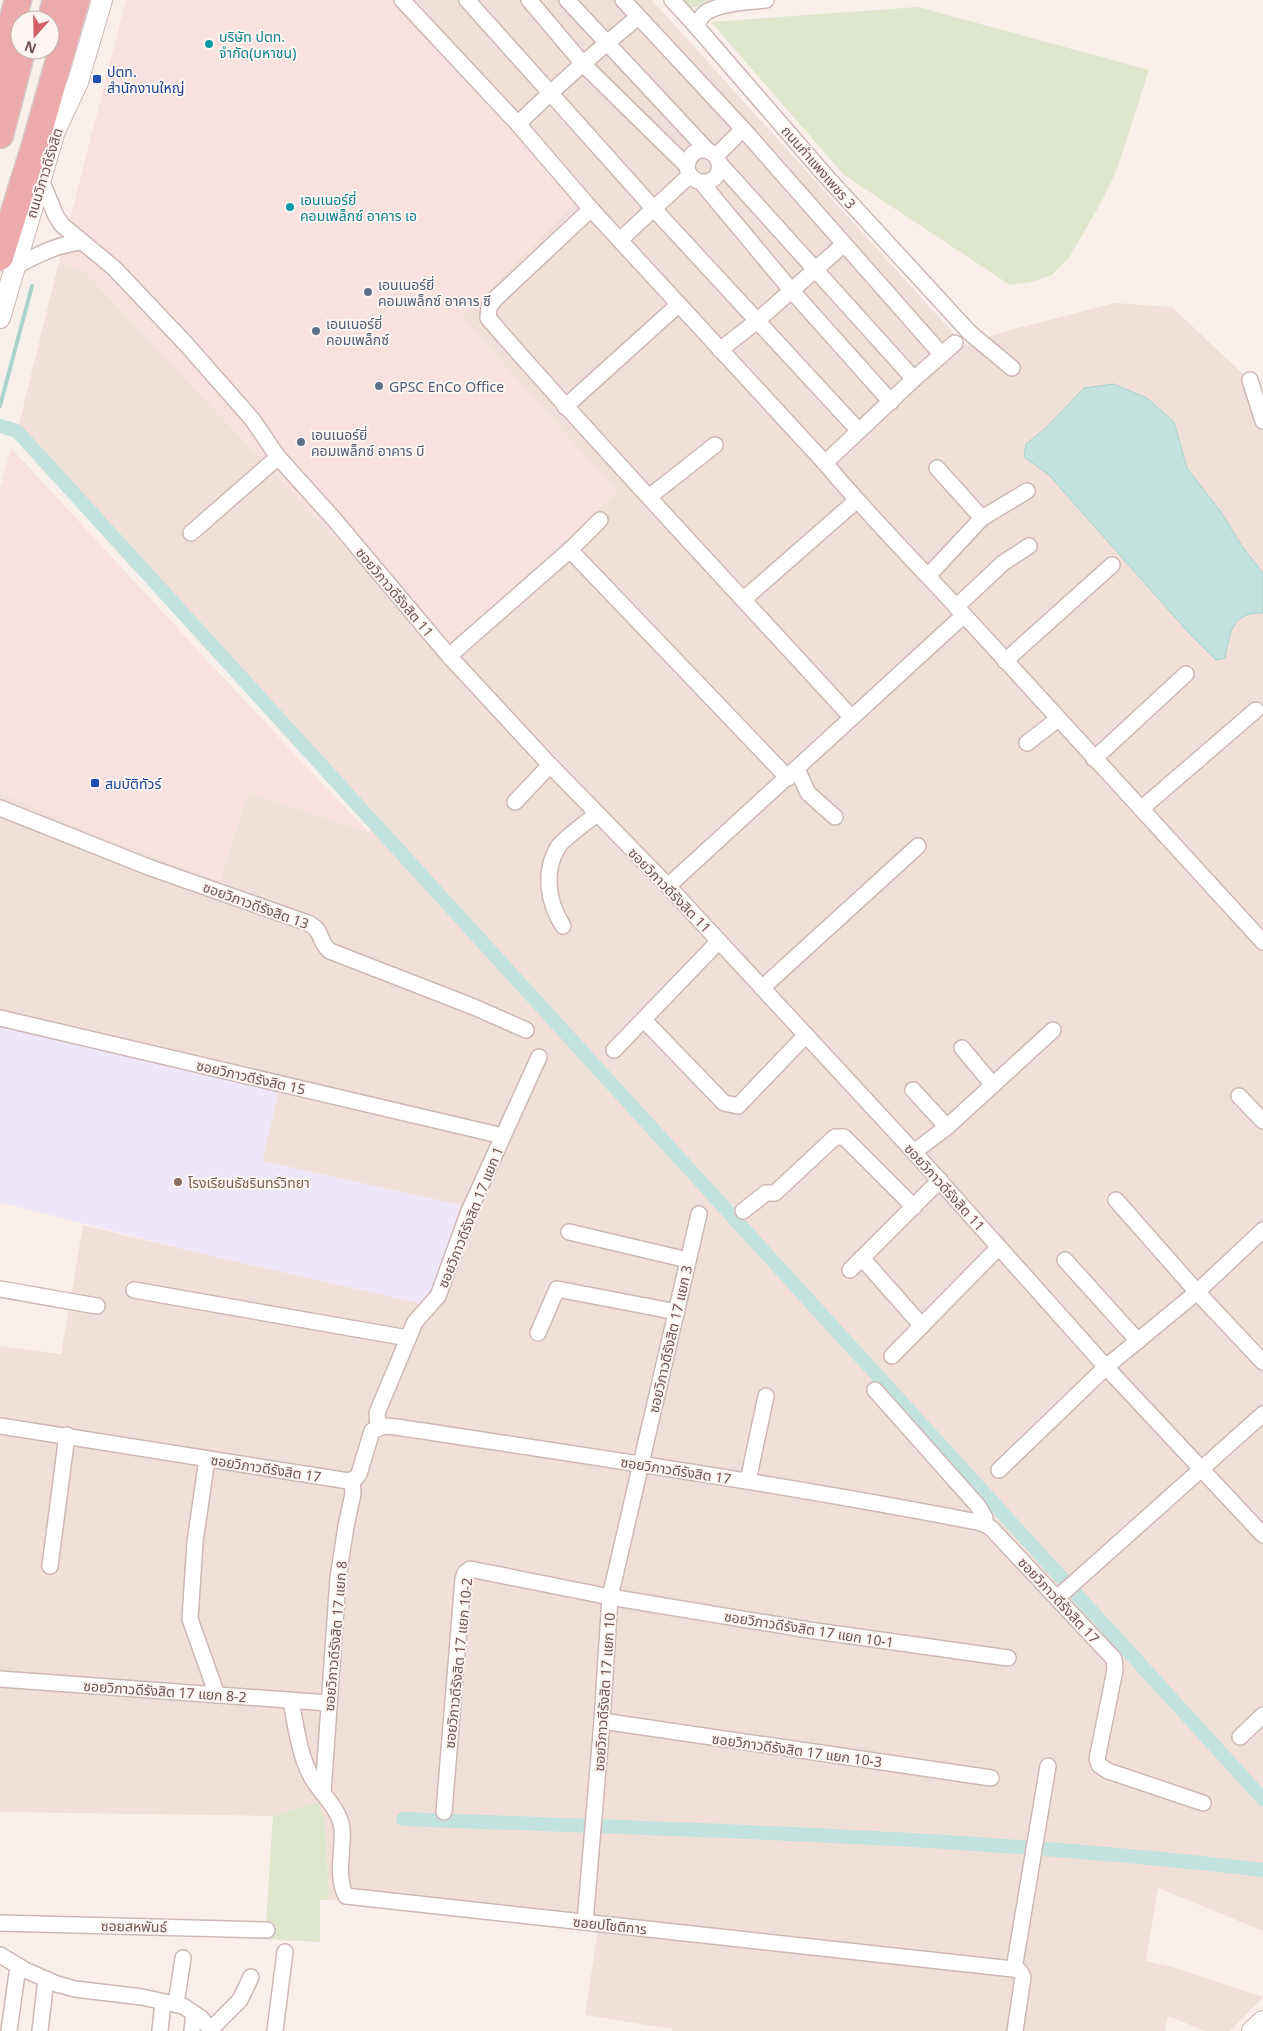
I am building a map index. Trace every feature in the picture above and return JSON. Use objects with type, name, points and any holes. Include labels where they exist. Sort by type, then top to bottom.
[{"type":"highway","points":[[0,68],[18,0]]},
{"type":"highway","points":[[8,261],[36,142],[76,0]]},
{"type":"highway","points":[[55,131],[88,0]]},
{"type":"highway","points":[[0,135],[19,60]]},
{"type":"highway","points":[[0,215],[40,60]]},
{"type":"main road","name":"ถนนวิภาวดีรังสิต","points":[[0,318],[8,261],[41,180],[55,131],[78,82],[102,0]]},
{"type":"main road","points":[[1252,2031],[1263,2021]]},
{"type":"street","points":[[402,0],[518,124],[591,209],[825,463],[856,500],[1263,942]]},
{"type":"street","points":[[467,0],[654,209],[859,431]]},
{"type":"street","points":[[529,0],[584,65],[693,175],[791,290],[891,402]]},
{"type":"street","points":[[567,0],[606,44],[714,156],[914,379]]},
{"type":"street","points":[[623,0],[743,129],[942,355]]},
{"type":"street","name":"ถนนกำแพงเพชร 3","points":[[672,0],[824,174],[970,332],[1012,368]]},
{"type":"street","points":[[696,26],[703,15],[717,8],[766,0]]},
{"type":"street","points":[[518,124],[550,91],[584,65],[638,17]]},
{"type":"street","points":[[714,156],[743,129]]},
{"type":"street","points":[[693,175],[689,158],[695,152],[714,156]]},
{"type":"street","points":[[693,175],[709,182],[715,178],[720,171],[714,156]]},
{"type":"street","points":[[620,240],[693,175]]},
{"type":"street","name":"ซอยวิภาวดีรังสิต 11","points":[[41,180],[56,216],[62,225],[114,268],[186,344],[252,419],[278,457],[333,518],[449,656],[550,765],[668,886],[806,1035],[940,1180],[1106,1367],[1263,1535]]},
{"type":"street","points":[[591,209],[495,299],[489,306],[488,318],[565,407],[851,717]]},
{"type":"street","points":[[8,261],[70,243],[82,242]]},
{"type":"street","points":[[720,350],[757,321],[844,245]]},
{"type":"street","points":[[565,407],[678,305]]},
{"type":"street","points":[[825,463],[914,379],[956,343]]},
{"type":"street","points":[[1250,380],[1263,422]]},
{"type":"street","points":[[649,497],[715,445]]},
{"type":"street","points":[[191,533],[278,457]]},
{"type":"street","points":[[937,468],[982,518]]},
{"type":"street","points":[[928,576],[982,518],[1027,491]]},
{"type":"street","points":[[744,599],[856,500]]},
{"type":"street","points":[[449,656],[570,550],[600,520]]},
{"type":"street","points":[[668,886],[792,774],[960,611],[1003,563],[1028,546]]},
{"type":"street","points":[[570,550],[792,774],[808,793],[834,817]]},
{"type":"street","points":[[1005,661],[1112,565]]},
{"type":"street","points":[[1094,759],[1186,674]]},
{"type":"street","points":[[1141,809],[1256,710]]},
{"type":"street","points":[[1027,742],[1058,719]]},
{"type":"street","points":[[515,802],[550,765]]},
{"type":"street","name":"ซอยวิภาวดีรังสิต 13","points":[[0,808],[151,868],[308,923],[319,931],[323,946],[330,951],[474,1007],[526,1030]]},
{"type":"street","points":[[563,926],[554,912],[550,897],[549,877],[552,862],[558,846],[597,814]]},
{"type":"street","points":[[762,988],[918,846]]},
{"type":"street","points":[[614,1050],[719,942]]},
{"type":"street","name":"ซอยวิภาวดีรังสิต 15","points":[[0,1018],[503,1136]]},
{"type":"street","points":[[644,1020],[724,1103],[738,1106],[806,1035]]},
{"type":"street","points":[[914,1152],[947,1128],[1053,1030]]},
{"type":"street","points":[[962,1048],[993,1085]]},
{"type":"street","name":"ซอยวิภาวดีรังสิต 17 แยก 1","points":[[378,1428],[377,1413],[414,1322],[438,1296],[469,1211],[538,1057]]},
{"type":"street","points":[[913,1090],[947,1128]]},
{"type":"street","points":[[1239,1096],[1263,1121]]},
{"type":"street","points":[[743,1211],[766,1193],[775,1193],[835,1137],[840,1136],[844,1137],[914,1206]]},
{"type":"street","points":[[850,1270],[940,1180]]},
{"type":"street","points":[[1116,1200],[1197,1292],[1263,1362]]},
{"type":"street","name":"ซอยวิภาวดีรังสิต 17 แยก 3","points":[[641,1465],[699,1214]]},
{"type":"street","points":[[999,1470],[1106,1367],[1197,1292],[1263,1230]]},
{"type":"street","points":[[569,1232],[688,1260]]},
{"type":"street","points":[[892,1356],[999,1247]]},
{"type":"street","points":[[862,1258],[922,1326]]},
{"type":"street","points":[[1065,1260],[1138,1341]]},
{"type":"street","points":[[0,1289],[96,1306]]},
{"type":"street","points":[[538,1333],[557,1289],[676,1312]]},
{"type":"street","points":[[134,1290],[408,1338]]},
{"type":"street","points":[[875,1390],[978,1506],[985,1518],[983,1524]]},
{"type":"street","points":[[748,1481],[766,1396]]},
{"type":"street","points":[[1057,1598],[1263,1414]]},
{"type":"street","name":"ซอยวิภาวดีรังสิต 17","points":[[0,1426],[67,1435],[339,1480],[352,1480]]},
{"type":"street","name":"ซอยวิภาวดีรังสิต 17","points":[[378,1428],[384,1426],[397,1427],[748,1481],[886,1504],[983,1524],[991,1528],[1114,1659],[1115,1670],[1097,1759],[1099,1765],[1108,1771],[1203,1803]]},
{"type":"street","points":[[352,1480],[359,1474],[372,1431],[378,1428]]},
{"type":"street","points":[[50,1566],[67,1435]]},
{"type":"street","points":[[206,1459],[195,1542],[190,1619],[217,1695]]},
{"type":"street","name":"ซอยวิภาวดีรังสิต 17 แยก 10","points":[[585,1922],[595,1816],[610,1597],[641,1465]]},
{"type":"street","name":"ซอยวิภาวดีรังสิต 17 แยก 8","points":[[323,1793],[338,1578],[353,1494],[352,1480]]},
{"type":"street","name":"ซอยวิภาวดีรังสิต 17 แยก 10-2","points":[[444,1812],[464,1573],[470,1569],[475,1569],[610,1597]]},
{"type":"street","name":"ซอยวิภาวดีรังสิต 17 แยก 10-1","points":[[610,1597],[809,1630],[1008,1658]]},
{"type":"street","name":"ซอยวิภาวดีรังสิต 17 แยก 8-2","points":[[0,1679],[329,1704]]},
{"type":"street","name":"ซอยปโชติการ","points":[[291,1701],[302,1754],[312,1779],[335,1809],[342,1827],[340,1868],[342,1888],[346,1896],[1014,1969]]},
{"type":"street","points":[[1240,1737],[1263,1715]]},
{"type":"street","name":"ซอยวิภาวดีรังสิต 17 แยก 10-3","points":[[602,1721],[991,1778]]},
{"type":"street","points":[[1015,2031],[1023,1977],[1020,1971],[1014,1969],[1048,1766]]},
{"type":"street","name":"ซอยสหพันธ์","points":[[0,1923],[267,1930]]},
{"type":"street","points":[[275,2031],[285,1952]]},
{"type":"street","points":[[0,1955],[46,1979],[75,1989],[183,2006],[211,2030],[240,2000],[251,1977]]},
{"type":"street","points":[[160,2031],[183,1958]]},
{"type":"street","points":[[9,2031],[18,1966]]},
{"type":"street","points":[[40,2031],[46,1979]]},
{"type":"street","points":[[192,2031],[194,2014]]},
{"type":"shaded area","points":[[126,0],[395,0],[396,5],[578,202],[569,208],[462,317],[618,492],[450,645],[346,549],[85,272],[59,262]]},
{"type":"shaded area","points":[[395,0],[652,0],[964,345],[1006,331],[1115,303],[1172,307],[1260,390],[1263,396],[1263,1931],[1158,1888],[1146,1961],[1173,1967],[1263,1997],[1230,2031],[1205,2031],[1168,2016],[1165,2031],[672,2031],[672,2029],[585,2015],[598,1929],[329,1900],[325,1822],[318,1802],[273,1816],[0,1812],[0,1346],[61,1354],[83,1225],[423,1304],[460,1205],[262,1161],[279,1091],[0,1025],[0,793],[97,835],[220,881],[248,792],[369,832],[383,823],[19,424],[59,262],[85,272],[346,549],[450,645],[617,492],[462,317],[569,208],[578,202],[396,5]]},
{"type":"shaded area","points":[[11,448],[295,755],[369,832],[248,792],[220,881],[97,835],[0,793],[0,488]]},
{"type":"shaded area","name":"โรงเรียนธัชรินทร์วิทยา","points":[[0,1025],[279,1091],[262,1161],[460,1205],[435,1291],[423,1304],[203,1254],[0,1202]]},
{"type":"green space","points":[[681,0],[737,0],[689,8]]},
{"type":"green space","points":[[918,7],[1149,70],[1117,169],[1103,199],[1070,256],[1052,275],[1031,282],[1010,285],[844,175],[711,22]]},
{"type":"green space","points":[[318,1802],[325,1822],[329,1900],[320,1900],[320,1942],[265,1939],[273,1816]]},
{"type":"water","points":[[1114,384],[1147,398],[1174,422],[1187,468],[1221,512],[1242,546],[1263,573],[1263,613],[1245,616],[1234,625],[1225,658],[1216,660],[1187,631],[1049,475],[1024,457],[1026,444],[1046,428],[1084,388]]},
{"type":"waterway","points":[[0,406],[32,286]]},
{"type":"waterway","points":[[0,426],[17,431],[1263,1799]]},
{"type":"waterway","points":[[403,1819],[726,1831],[941,1842],[1156,1858],[1263,1870]]},
{"type":"place","name":"บริษัท ปตท. จำกัด(มหาชน)","points":[[209,44]]},
{"type":"place","name":"ปตท. สำนักงานใหญ่","points":[[97,79]]},
{"type":"place","name":"เอนเนอร์ยี่ คอมเพล็กซ์ อาคาร เอ","points":[[290,207]]},
{"type":"place","name":"เอนเนอร์ยี่ คอมเพล็กซ์ อาคาร ซี","points":[[368,292]]},
{"type":"place","name":"เอนเนอร์ยี่ คอมเพล็กซ์","points":[[316,331]]},
{"type":"place","name":"GPSC EnCo Office","points":[[379,386]]},
{"type":"place","name":"เอนเนอร์ยี่ คอมเพล็กซ์ อาคาร บี","points":[[301,442]]},
{"type":"place","name":"สมบัติทัวร์","points":[[95,783]]},
{"type":"place","name":"โรงเรียนธัชรินทร์วิทยา","points":[[178,1182]]}]
